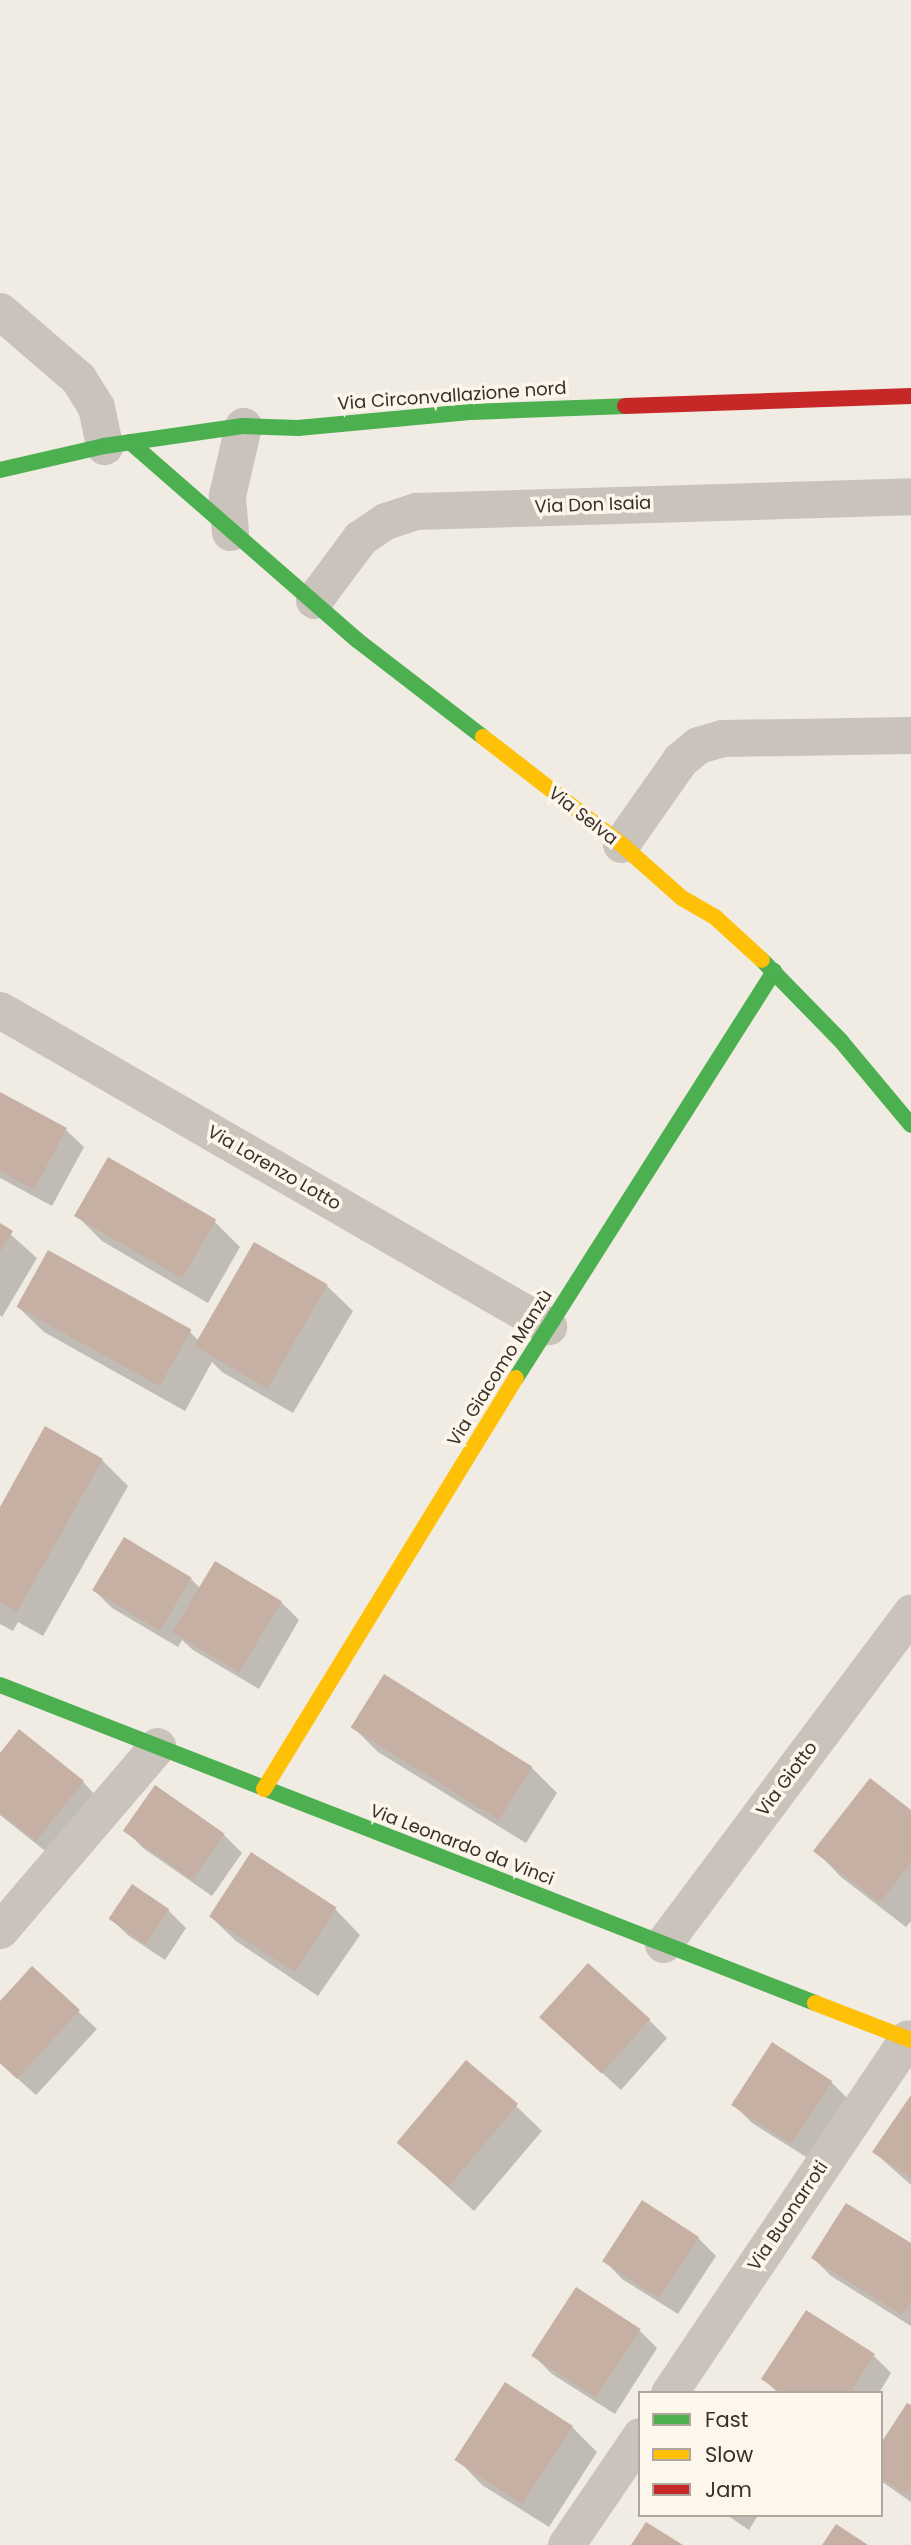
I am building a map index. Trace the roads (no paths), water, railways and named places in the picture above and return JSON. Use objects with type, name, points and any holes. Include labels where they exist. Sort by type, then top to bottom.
[{"type":"street","points":[[0,311],[78,378],[117,444]]},
{"type":"street","name":"Via Circonvallazione nord","points":[[0,470],[117,444],[243,426],[298,428],[472,412],[911,396]]},
{"type":"street","points":[[230,533],[227,495],[243,426]]},
{"type":"street","name":"Via Selva","points":[[117,444],[314,600],[357,640],[621,844],[682,898],[716,918],[774,971],[841,1041],[911,1125]]},
{"type":"street","name":"Via Don Isaia","points":[[314,600],[360,538],[384,521],[434,509],[911,496]]},
{"type":"street","points":[[621,844],[680,760],[698,745],[722,738],[911,735]]},
{"type":"street","name":"Via Giacomo Manzù","points":[[264,1788],[548,1326],[774,971]]},
{"type":"street","name":"Via Lorenzo Lotto","points":[[0,1010],[548,1326]]},
{"type":"street","name":"Via Giotto","points":[[663,1944],[911,1613]]},
{"type":"street","name":"Via Leonardo da Vinci","points":[[0,1685],[909,2040]]},
{"type":"street","points":[[0,1930],[157,1746]]},
{"type":"street","name":"Via Buonarroti","points":[[670,2391],[909,2040]]},
{"type":"street","points":[[566,2545],[638,2439]]}]
